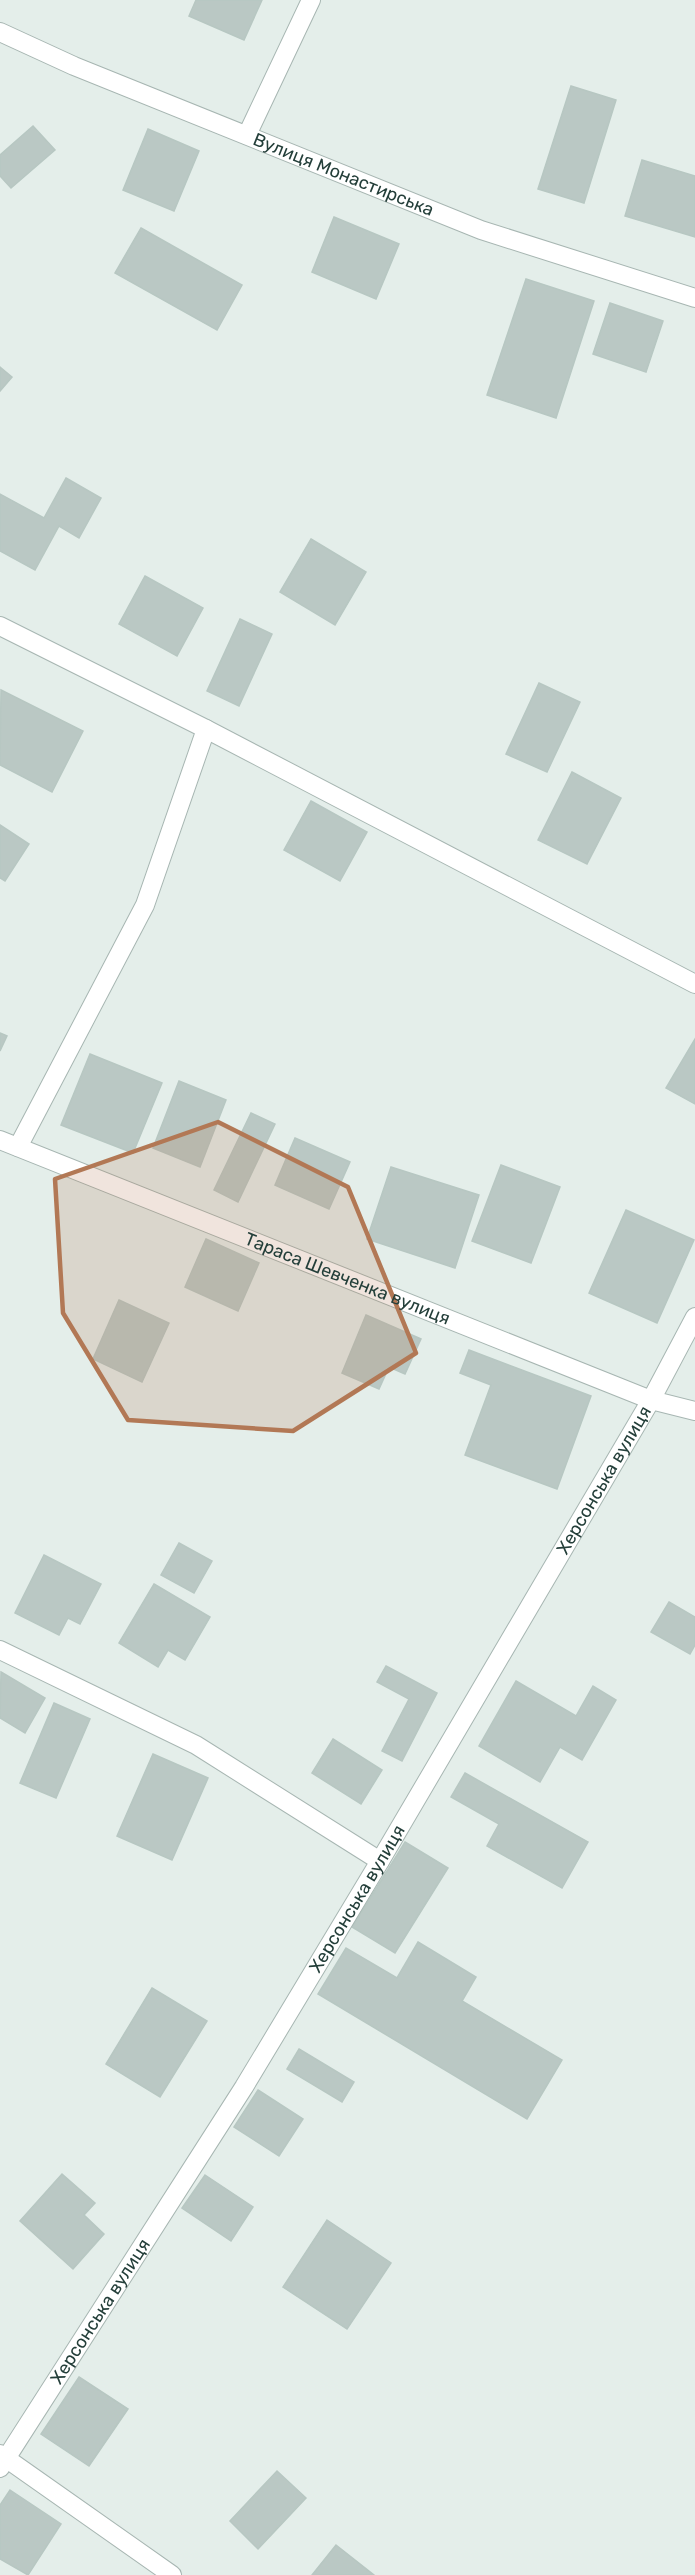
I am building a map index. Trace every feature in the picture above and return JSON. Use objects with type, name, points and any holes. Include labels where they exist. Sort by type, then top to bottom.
[{"type":"street","points":[[247,135],[310,0]]},
{"type":"street","name":"Вулиця Монастирська","points":[[0,32],[75,66],[481,230],[695,298]]},
{"type":"street","points":[[0,626],[206,729],[695,984]]},
{"type":"street","points":[[18,1147],[145,905],[206,729]]},
{"type":"street","name":"Тараса Шевченка вулиця","points":[[0,1140],[651,1400],[695,1411]]},
{"type":"street","name":"Херсонська вулиця","points":[[2,2460],[244,2087],[380,1862],[651,1400],[695,1317]]},
{"type":"street","points":[[0,1650],[196,1745],[380,1862]]},
{"type":"street","points":[[2,2460],[172,2575]]},
{"type":"highlighted area","points":[[218,1122],[348,1187],[416,1353],[293,1431],[128,1420],[63,1313],[55,1179]]},
{"type":"building","points":[[196,0],[262,0],[244,40],[189,16]]},
{"type":"building","points":[[571,86],[616,100],[584,203],[538,189]]},
{"type":"building","points":[[33,126],[55,150],[11,188],[0,176],[0,155]]},
{"type":"building","points":[[148,129],[199,151],[174,211],[123,190]]},
{"type":"building","points":[[642,160],[695,176],[695,237],[625,216]]},
{"type":"building","points":[[334,217],[399,244],[376,299],[312,272]]},
{"type":"building","points":[[141,228],[242,285],[217,330],[115,273]]},
{"type":"building","points":[[526,279],[594,301],[556,418],[487,395]]},
{"type":"building","points":[[610,303],[663,321],[646,372],[593,354]]},
{"type":"building","points":[[0,367],[12,377],[0,391]]},
{"type":"building","points":[[66,478],[101,498],[79,538],[59,526],[35,570],[0,551],[0,494],[44,518]]},
{"type":"building","points":[[311,539],[366,572],[335,625],[280,592]]},
{"type":"building","points":[[145,576],[203,608],[177,656],[119,624]]},
{"type":"building","points":[[240,619],[272,634],[239,706],[207,691]]},
{"type":"building","points":[[539,683],[580,702],[547,772],[506,754]]},
{"type":"building","points":[[1,690],[83,731],[52,792],[0,765]]},
{"type":"building","points":[[572,772],[621,798],[587,864],[538,840]]},
{"type":"building","points":[[311,801],[367,832],[340,881],[284,850]]},
{"type":"building","points":[[0,825],[29,844],[5,881],[0,878]]},
{"type":"building","points":[[0,1033],[7,1036],[0,1051]]},
{"type":"building","points":[[695,1039],[695,1104],[666,1088]]},
{"type":"building","points":[[90,1054],[162,1083],[133,1153],[61,1125]]},
{"type":"building","points":[[179,1081],[226,1100],[200,1167],[153,1148]]},
{"type":"building","points":[[251,1113],[275,1124],[238,1202],[214,1190]]},
{"type":"building","points":[[295,1138],[350,1162],[329,1209],[275,1185]]},
{"type":"building","points":[[501,1165],[560,1187],[531,1263],[472,1241]]},
{"type":"building","points":[[391,1167],[479,1195],[455,1268],[367,1239]]},
{"type":"building","points":[[626,1210],[694,1240],[657,1323],[589,1293]]},
{"type":"building","points":[[206,1239],[259,1263],[238,1311],[185,1287]]},
{"type":"building","points":[[119,1300],[169,1323],[142,1382],[93,1359]]},
{"type":"building","points":[[366,1315],[421,1339],[405,1374],[389,1367],[379,1389],[342,1373]]},
{"type":"building","points":[[469,1350],[591,1396],[557,1489],[465,1455],[491,1385],[460,1373]]},
{"type":"building","points":[[179,1543],[212,1561],[194,1593],[161,1575]]},
{"type":"building","points":[[44,1555],[101,1584],[80,1624],[68,1618],[59,1635],[15,1613]]},
{"type":"building","points":[[154,1584],[210,1617],[185,1660],[168,1650],[158,1667],[119,1643]]},
{"type":"building","points":[[669,1602],[695,1617],[695,1645],[690,1654],[651,1632]]},
{"type":"building","points":[[386,1666],[437,1693],[402,1761],[382,1751],[409,1699],[377,1682]]},
{"type":"building","points":[[1,1672],[45,1698],[25,1733],[0,1718]]},
{"type":"building","points":[[516,1681],[576,1716],[593,1686],[616,1700],[582,1760],[560,1747],[540,1782],[479,1746]]},
{"type":"building","points":[[54,1703],[90,1719],[56,1798],[20,1783]]},
{"type":"building","points":[[333,1739],[382,1770],[361,1804],[312,1773]]},
{"type":"building","points":[[153,1754],[208,1778],[172,1860],[117,1836]]},
{"type":"building","points":[[465,1773],[588,1842],[562,1888],[487,1846],[499,1824],[451,1797]]},
{"type":"building","points":[[405,1842],[448,1868],[395,1953],[352,1927]]},
{"type":"building","points":[[418,1942],[476,1977],[462,2001],[562,2060],[527,2119],[318,1994],[346,1948],[397,1978]]},
{"type":"building","points":[[152,1988],[207,2021],[160,2097],[106,2064]]},
{"type":"building","points":[[299,2049],[354,2082],[342,2102],[287,2069]]},
{"type":"building","points":[[258,2090],[303,2119],[279,2156],[234,2127]]},
{"type":"building","points":[[62,2174],[95,2203],[84,2215],[104,2234],[73,2269],[20,2221]]},
{"type":"building","points":[[205,2175],[253,2207],[231,2241],[182,2208]]},
{"type":"building","points":[[327,2220],[391,2263],[347,2329],[283,2287]]},
{"type":"building","points":[[79,2377],[128,2409],[89,2466],[41,2434]]},
{"type":"building","points":[[277,2471],[306,2498],[258,2549],[230,2521]]},
{"type":"building","points":[[10,2490],[61,2524],[28,2575],[0,2559],[0,2505]]},
{"type":"building","points":[[336,2545],[374,2575],[312,2575]]}]
